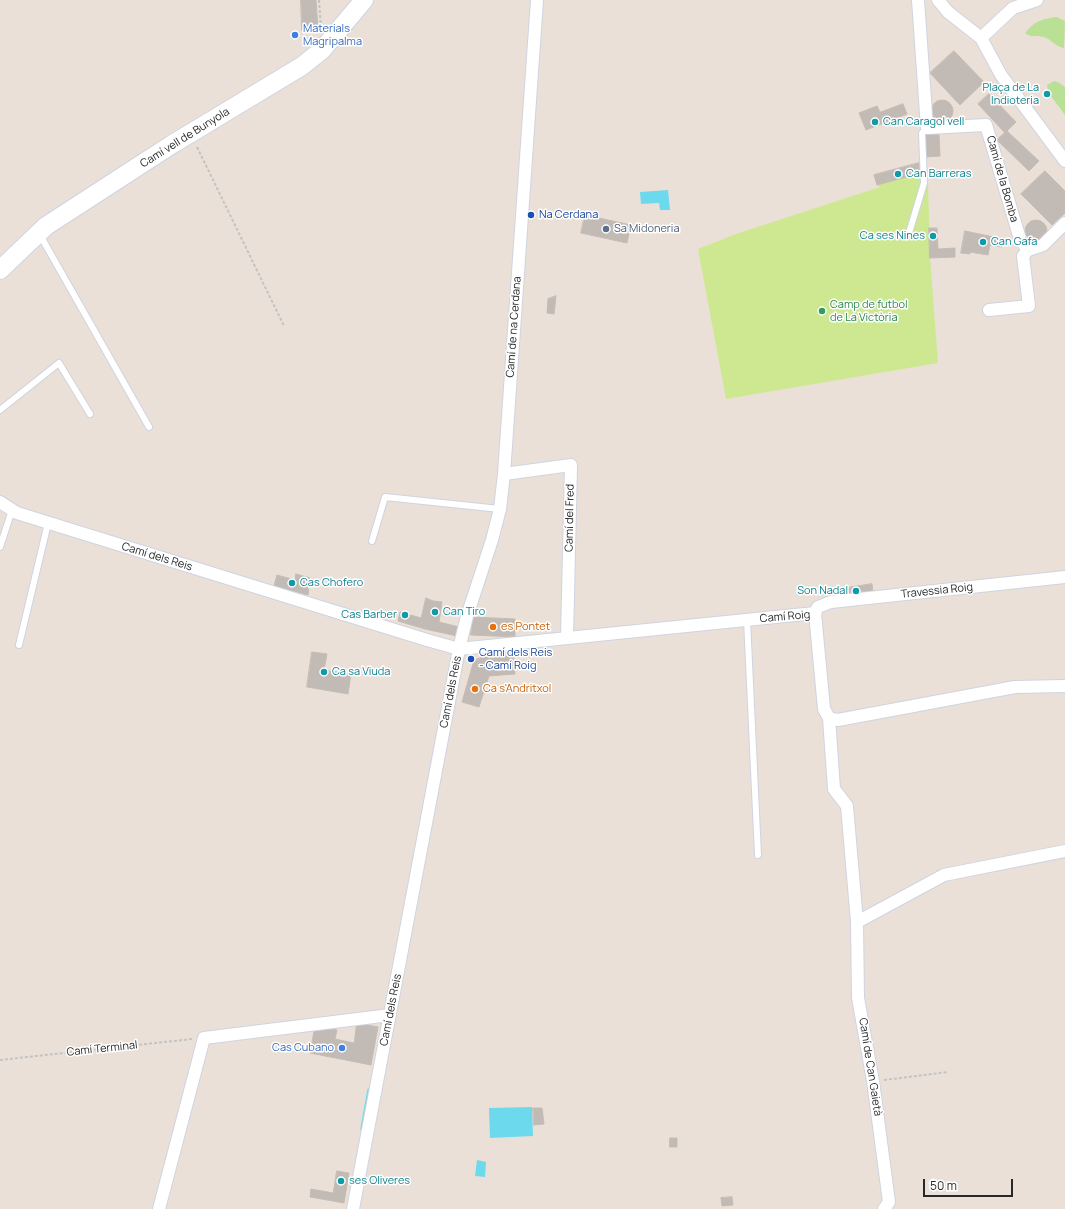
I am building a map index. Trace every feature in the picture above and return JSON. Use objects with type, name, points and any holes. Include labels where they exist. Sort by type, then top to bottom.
[{"type":"street","name":"Camí vell de Bunyola","points":[[0,270],[46,226],[190,134],[302,66],[322,50],[364,0]]},
{"type":"street","name":"Camí de na Cerdana","points":[[459,649],[467,616],[492,540],[500,509],[504,474],[536,0]]},
{"type":"street","points":[[918,0],[926,128]]},
{"type":"street","points":[[938,0],[948,12],[980,38],[1002,75],[1065,161]]},
{"type":"street","points":[[980,38],[1013,8],[1037,0]]},
{"type":"street","name":"Camí de la Bomba","points":[[926,128],[986,125],[1020,239],[1028,250]]},
{"type":"street","points":[[989,310],[1029,306],[1023,256],[1028,250],[1043,245],[1065,223]]},
{"type":"street","name":"Camí del Fred","points":[[504,474],[571,465],[567,638]]},
{"type":"street","name":"Camí dels Reis","points":[[0,502],[17,513],[48,523],[459,649],[353,1209]]},
{"type":"street","name":"Travessia Roig","points":[[815,613],[818,606],[830,602],[1065,577]]},
{"type":"street","name":"Camí Roig","points":[[459,649],[815,613],[824,709],[829,718],[834,789],[847,806],[857,922]]},
{"type":"street","points":[[829,718],[838,720],[1015,687],[1065,686]]},
{"type":"street","points":[[857,922],[944,875],[1065,852]]},
{"type":"street","name":"Camí de Can Gaietà","points":[[857,922],[858,998],[873,1081],[889,1202],[884,1209]]},
{"type":"street","points":[[159,1209],[204,1038],[390,1015]]},
{"type":"lane","points":[[909,233],[924,183],[922,133],[926,128]]},
{"type":"lane","points":[[39,233],[149,427]]},
{"type":"lane","points":[[0,410],[59,363],[90,414]]},
{"type":"lane","points":[[372,541],[385,497],[500,509]]},
{"type":"lane","points":[[0,547],[12,510]]},
{"type":"lane","points":[[19,645],[48,523]]},
{"type":"lane","points":[[747,620],[758,855]]},
{"type":"path","points":[[319,0],[322,50]]},
{"type":"path","points":[[190,134],[284,326]]},
{"type":"path","name":"Camí Terminal","points":[[0,1060],[204,1038]]},
{"type":"path","points":[[873,1081],[948,1072]]},
{"type":"green space","points":[[1057,17],[1065,21],[1064,48],[1044,37],[1027,35],[1025,33],[1039,21]]},
{"type":"green space","points":[[1054,81],[1065,87],[1065,115],[1048,92],[1047,85]]},
{"type":"green space","name":"Camp de futbol de La Victòria","points":[[921,173],[924,182],[928,182],[930,258],[938,363],[726,399],[698,249],[736,234],[880,187],[877,185]]},
{"type":"water","points":[[668,190],[670,210],[660,210],[659,203],[641,204],[640,192]]},
{"type":"water","points":[[532,1107],[533,1136],[490,1138],[489,1108]]},
{"type":"water","points":[[477,1160],[486,1162],[485,1177],[475,1176]]},
{"type":"building","points":[[301,0],[316,0],[318,29],[302,30]]},
{"type":"building","points":[[954,51],[984,82],[960,105],[930,73]]},
{"type":"building","points":[[989,94],[1016,122],[1005,133],[978,104]]},
{"type":"building","points":[[942,100],[950,103],[953,111],[950,119],[942,122],[934,119],[931,111],[934,103]]},
{"type":"building","name":"Can Caragol vell","points":[[903,104],[907,114],[866,130],[859,113],[877,106],[880,112]]},
{"type":"building","points":[[1007,131],[1039,161],[1029,171],[997,140]]},
{"type":"building","points":[[939,134],[940,156],[926,157],[924,135]]},
{"type":"building","name":"Can Barreras","points":[[919,163],[921,173],[877,185],[874,175]]},
{"type":"building","points":[[1045,171],[1065,191],[1065,213],[1052,225],[1021,194]]},
{"type":"building","name":"Sa Midoneria","points":[[585,215],[631,225],[627,243],[581,233]]},
{"type":"building","points":[[1036,220],[1044,223],[1047,231],[1044,239],[1036,242],[1028,239],[1025,231],[1028,223]]},
{"type":"building","name":"Ca ses Nines","points":[[929,228],[937,228],[938,249],[955,248],[955,257],[930,258]]},
{"type":"building","name":"Can Gafa","points":[[965,231],[1003,239],[1002,247],[990,245],[988,255],[970,252],[970,254],[961,253]]},
{"type":"building","points":[[556,296],[554,314],[547,313],[548,299]]},
{"type":"building","name":"Cas Chofero","points":[[296,574],[310,578],[307,589],[309,589],[308,595],[274,586],[277,575],[295,580]]},
{"type":"building","name":"Son Nadal","points":[[872,584],[873,593],[841,598],[840,589]]},
{"type":"building","name":"Cas Barber","points":[[426,598],[433,601],[425,629],[398,621],[400,612],[421,618]]},
{"type":"building","name":"Can Tiro","points":[[433,601],[442,602],[439,622],[459,627],[457,636],[425,629]]},
{"type":"building","name":"es Pontet","points":[[472,617],[515,619],[515,637],[471,635]]},
{"type":"building","name":"Ca s'Andritxol","points":[[513,651],[515,674],[489,676],[479,707],[462,702],[474,660]]},
{"type":"building","name":"Ca sa Viuda","points":[[312,652],[327,654],[324,670],[351,674],[348,694],[307,687]]},
{"type":"building","name":"Cas Cubano","points":[[357,1023],[378,1027],[371,1065],[310,1053],[315,1026],[337,1030],[335,1039],[354,1043]]},
{"type":"building","points":[[533,1108],[542,1108],[544,1124],[534,1125]]},
{"type":"building","points":[[670,1138],[677,1138],[677,1147],[670,1147]]},
{"type":"building","name":"ses Oliveres","points":[[337,1171],[349,1173],[344,1203],[310,1197],[311,1189],[333,1193]]},
{"type":"building","points":[[732,1197],[733,1205],[722,1206],[721,1198]]},
{"type":"waterway","points":[[362,1129],[369,1090]]},
{"type":"place","name":"Materials Magripalma","points":[[295,35]]},
{"type":"place","name":"Plaça de La Indioteria","points":[[1047,94]]},
{"type":"place","name":"Can Caragol vell","points":[[875,122]]},
{"type":"place","name":"Can Barreras","points":[[898,174]]},
{"type":"place","name":"Na Cerdana","points":[[531,215]]},
{"type":"place","name":"Sa Midoneria","points":[[606,229]]},
{"type":"place","name":"Ca ses Nines","points":[[933,236]]},
{"type":"place","name":"Can Gafa","points":[[983,242]]},
{"type":"place","name":"Camp de futbol de La Victòria","points":[[822,311]]},
{"type":"place","name":"Cas Chofero","points":[[292,583]]},
{"type":"place","name":"Son Nadal","points":[[856,591]]},
{"type":"place","name":"Can Tiro","points":[[435,612]]},
{"type":"place","name":"Cas Barber","points":[[405,615]]},
{"type":"place","name":"es Pontet","points":[[493,627]]},
{"type":"place","name":"Camí dels Reis - Camí Roig","points":[[471,659]]},
{"type":"place","name":"Ca sa Viuda","points":[[324,672]]},
{"type":"place","name":"Ca s'Andritxol","points":[[475,689]]},
{"type":"place","name":"Cas Cubano","points":[[342,1048]]},
{"type":"place","name":"ses Oliveres","points":[[341,1181]]}]
